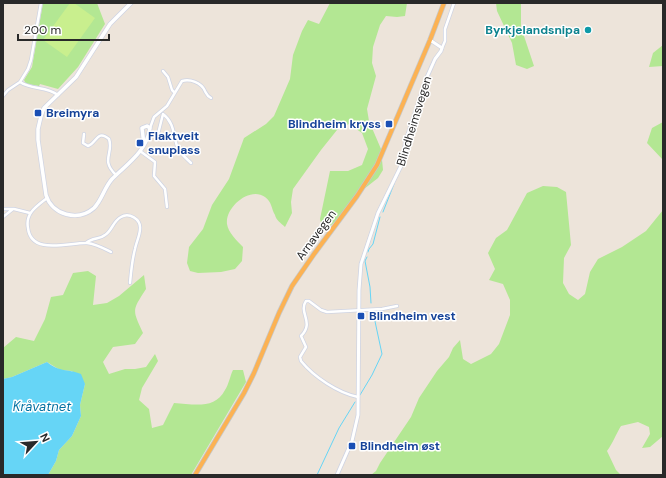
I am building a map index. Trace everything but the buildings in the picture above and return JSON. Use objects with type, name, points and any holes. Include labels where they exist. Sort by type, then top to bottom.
[{"type":"highway","name":"Arnavegen","points":[[195,475],[244,394],[292,286],[357,196],[377,165],[430,40],[444,3]]},
{"type":"main road","points":[[131,3],[110,24],[76,77],[44,108],[38,129],[42,169],[47,198],[55,209],[74,216],[83,214],[94,208],[98,204],[108,185],[116,175],[130,163],[144,145],[150,128],[145,126],[142,128],[144,145]]},
{"type":"street","points":[[3,96],[8,90],[20,82],[28,69],[31,60],[41,3]]},
{"type":"street","name":"Blindheimsvegen","points":[[337,475],[348,451],[358,415],[358,290],[361,264],[378,213],[401,166],[406,140],[427,77],[445,41],[445,29],[454,3]]},
{"type":"street","points":[[430,40],[442,48]]},
{"type":"street","points":[[163,71],[168,77],[174,92]]},
{"type":"street","points":[[157,138],[162,113],[182,81],[193,81],[199,84],[211,98]]},
{"type":"street","points":[[20,82],[28,87],[43,88],[58,94]]},
{"type":"street","points":[[150,128],[154,117],[162,113]]},
{"type":"street","points":[[162,113],[167,117],[173,128],[179,151],[191,163]]},
{"type":"street","points":[[84,134],[83,143],[88,146],[92,145],[101,135],[109,139],[110,145],[108,162],[110,168],[116,175]]},
{"type":"street","points":[[140,150],[155,162],[154,176],[165,189],[167,207]]},
{"type":"street","points":[[47,198],[30,213],[27,224],[29,233],[35,241],[49,245],[85,243],[99,246],[111,252]]},
{"type":"street","points":[[3,209],[14,208],[30,213]]},
{"type":"street","points":[[3,216],[14,208]]},
{"type":"street","points":[[85,243],[92,238],[104,236],[108,233],[117,219],[123,216],[132,216],[137,219],[140,225],[140,230],[134,251],[130,283]]},
{"type":"street","points":[[358,397],[325,383],[302,363],[300,357],[306,347],[301,336],[306,331],[308,325],[304,307],[306,301],[311,302],[321,310],[327,312],[382,309],[397,306]]},
{"type":"green space","points":[[43,3],[97,3],[105,24],[78,67],[58,89],[40,84],[39,86],[26,84],[24,80],[32,67]]},
{"type":"green space","points":[[70,3],[74,3],[95,18],[67,57],[43,40]]},
{"type":"green space","points":[[330,3],[407,3],[405,16],[386,16],[380,25],[373,47],[372,63],[376,76],[367,109],[369,121],[381,149],[383,170],[378,178],[350,203],[337,220],[330,226],[322,226],[320,219],[330,171],[348,171],[362,165],[368,149],[362,133],[349,124],[337,130],[293,189],[291,202],[292,213],[285,227],[276,218],[270,203],[265,197],[259,194],[246,196],[234,205],[227,218],[227,224],[231,233],[243,247],[242,261],[235,269],[221,272],[198,273],[190,271],[187,263],[189,247],[203,229],[212,205],[229,179],[244,138],[266,124],[274,116],[290,79],[293,55],[302,31],[308,20],[319,24]]},
{"type":"green space","points":[[496,3],[521,3],[521,27],[534,66],[527,69],[516,65],[512,43],[497,11]]},
{"type":"green space","points":[[663,45],[663,66],[649,67],[653,53]]},
{"type":"green space","points":[[663,122],[663,160],[647,143],[652,128]]},
{"type":"green space","points":[[543,186],[557,187],[566,192],[571,245],[564,258],[563,283],[569,294],[578,300],[585,294],[590,272],[598,259],[622,247],[646,231],[663,210],[663,436],[650,447],[642,448],[650,434],[649,427],[638,422],[621,426],[607,451],[616,470],[621,475],[371,475],[376,471],[411,417],[419,398],[460,340],[463,359],[471,364],[491,354],[499,344],[510,315],[510,300],[503,284],[489,280],[495,269],[488,253],[496,238],[507,230],[527,193]]},
{"type":"green space","points":[[88,271],[96,276],[93,305],[107,303],[119,296],[144,275],[146,289],[135,310],[135,314],[143,333],[135,344],[113,347],[103,362],[109,374],[125,369],[146,367],[155,354],[158,361],[142,388],[139,400],[149,409],[152,428],[163,425],[174,403],[196,405],[215,401],[221,396],[226,388],[233,370],[243,370],[246,382],[191,475],[48,475],[56,461],[59,450],[72,436],[81,416],[80,405],[85,384],[72,371],[60,370],[47,362],[12,377],[3,379],[3,348],[16,337],[34,341],[45,319],[51,297],[63,295],[73,273]]},
{"type":"water","name":"Kråvatnet","points":[[47,362],[56,368],[81,374],[85,384],[80,405],[81,416],[72,436],[59,450],[56,461],[48,475],[3,475],[3,379],[12,377]]},
{"type":"waterway","points":[[383,212],[394,184]]},
{"type":"waterway","points":[[368,252],[373,244],[380,217]]},
{"type":"waterway","points":[[367,257],[365,261],[370,287],[371,303]]},
{"type":"waterway","points":[[360,395],[382,354],[373,312]]},
{"type":"waterway","points":[[317,475],[339,428],[355,402]]},
{"type":"place","name":"Byrkjelandsnipa","points":[[588,30]]},
{"type":"place","name":"Breimyra","points":[[38,113]]},
{"type":"place","name":"Blindheim kryss","points":[[389,124]]},
{"type":"place","name":"Flaktveit snuplass","points":[[140,143]]},
{"type":"place","name":"Blindheim vest","points":[[361,316]]},
{"type":"place","name":"Blindheim øst","points":[[352,446]]}]
